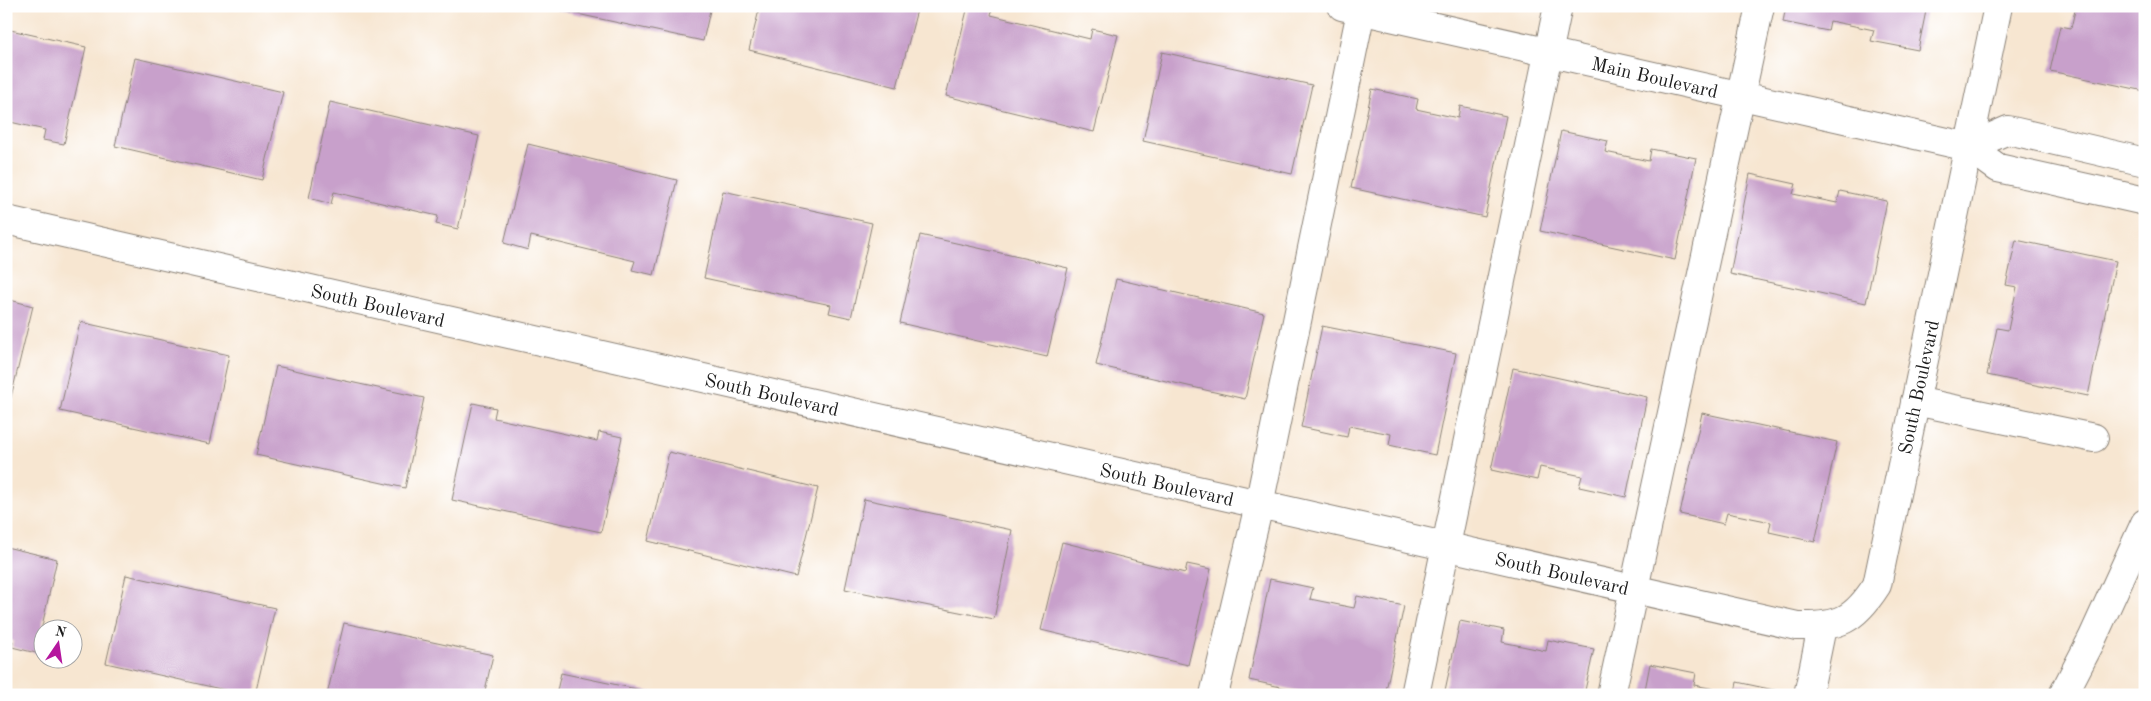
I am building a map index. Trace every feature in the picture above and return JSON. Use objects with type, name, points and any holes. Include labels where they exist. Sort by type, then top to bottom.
[{"type":"street","points":[[1415,695],[1558,6]]},
{"type":"street","points":[[1611,695],[1760,6]]},
{"type":"street","name":"South Boulevard","points":[[6,220],[1796,626],[1822,627],[1845,620],[1864,605],[1877,585],[1998,6]]},
{"type":"street","points":[[1214,695],[1259,505],[1355,8]]},
{"type":"street","name":"Main Boulevard","points":[[1355,8],[1969,147],[1998,168],[2145,201]]},
{"type":"street","points":[[1969,147],[2008,130],[2145,162]]},
{"type":"street","points":[[1915,402],[2094,438]]},
{"type":"street","points":[[2063,695],[2092,638],[2145,523]]},
{"type":"street","points":[[1808,695],[1822,627]]},
{"type":"building","points":[[555,6],[711,6],[703,41],[554,9]]},
{"type":"building","points":[[760,6],[918,6],[897,87],[749,50]]},
{"type":"building","points":[[968,6],[993,6],[991,15],[1090,39],[1092,29],[1118,35],[1094,132],[946,96]]},
{"type":"building","points":[[1786,6],[1927,6],[1918,50],[1871,41],[1874,30],[1830,21],[1828,31],[1783,22]]},
{"type":"building","points":[[2076,6],[2145,6],[2145,91],[2050,71],[2060,26],[2071,28]]},
{"type":"building","points":[[6,29],[86,47],[64,144],[43,140],[45,130],[6,121]]},
{"type":"building","points":[[1162,52],[1312,85],[1292,174],[1143,141]]},
{"type":"building","points":[[135,58],[283,92],[262,180],[115,146]]},
{"type":"building","points":[[1372,89],[1418,99],[1416,109],[1458,118],[1460,106],[1506,116],[1485,217],[1351,188]]},
{"type":"building","points":[[330,102],[479,136],[458,229],[436,224],[438,216],[334,192],[331,204],[309,198]]},
{"type":"building","points":[[1561,131],[1608,141],[1605,152],[1649,161],[1651,149],[1696,158],[1675,260],[1540,231]]},
{"type":"building","points":[[528,144],[677,180],[654,275],[632,270],[635,261],[531,236],[528,250],[504,243]]},
{"type":"building","points":[[1750,174],[1796,184],[1793,194],[1837,203],[1840,191],[1887,201],[1866,303],[1730,274]]},
{"type":"building","points":[[723,191],[872,223],[851,318],[829,313],[831,305],[704,278]]},
{"type":"building","points":[[920,235],[1068,268],[1047,357],[900,323]]},
{"type":"building","points":[[2016,240],[2116,261],[2088,396],[1987,375],[1997,328],[2008,330],[2017,287],[2006,285]]},
{"type":"building","points":[[1116,279],[1264,313],[1245,399],[1096,365]]},
{"type":"building","points":[[10,300],[33,306],[10,401],[6,400],[6,306],[8,307]]},
{"type":"building","points":[[80,322],[229,355],[210,444],[60,411]]},
{"type":"building","points":[[1322,326],[1456,353],[1435,455],[1389,445],[1391,434],[1349,426],[1347,437],[1301,427]]},
{"type":"building","points":[[276,366],[424,398],[405,488],[256,455]]},
{"type":"building","points":[[1513,368],[1647,397],[1626,497],[1579,487],[1582,476],[1540,467],[1537,480],[1491,470]]},
{"type":"building","points":[[473,403],[496,408],[494,418],[597,441],[599,432],[622,437],[601,532],[452,500]]},
{"type":"building","points":[[1702,413],[1837,442],[1815,542],[1769,532],[1771,522],[1727,513],[1724,524],[1680,514]]},
{"type":"building","points":[[669,452],[818,488],[796,577],[648,541]]},
{"type":"building","points":[[864,499],[1012,530],[994,619],[845,589]]},
{"type":"building","points":[[1062,542],[1185,573],[1187,564],[1211,569],[1188,665],[1041,630]]},
{"type":"building","points":[[6,547],[57,559],[44,618],[32,618],[32,652],[12,647],[13,641],[6,639]]},
{"type":"building","points":[[126,575],[275,608],[255,695],[247,695],[106,663]]},
{"type":"building","points":[[1270,579],[1313,588],[1310,599],[1354,608],[1357,596],[1404,606],[1385,695],[1317,695],[1249,680]]},
{"type":"building","points":[[1460,621],[1504,630],[1502,642],[1546,651],[1548,640],[1594,649],[1584,695],[1444,695]]},
{"type":"building","points":[[344,623],[493,655],[484,695],[327,695]]},
{"type":"building","points":[[1650,664],[1696,673],[1694,685],[1735,693],[1737,682],[1783,692],[1783,695],[1644,695]]},
{"type":"building","points":[[561,673],[660,694],[660,695],[556,695]]}]
